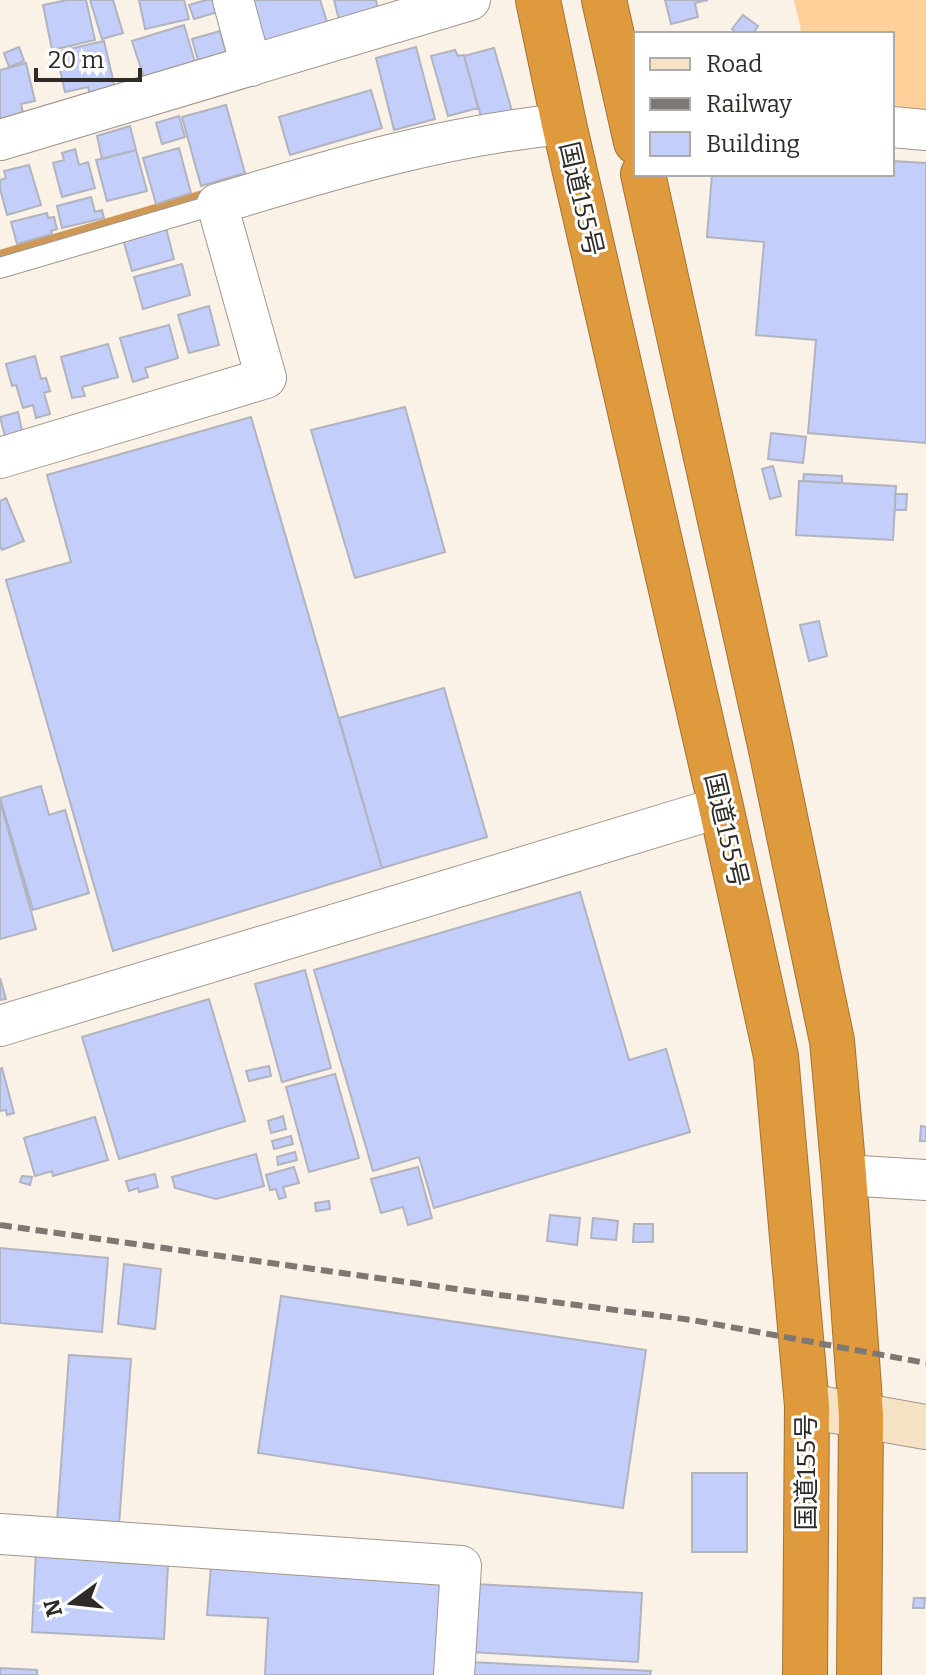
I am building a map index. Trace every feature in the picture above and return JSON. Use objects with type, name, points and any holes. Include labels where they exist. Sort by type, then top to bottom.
[{"type":"highway","name":"国道155号","points":[[538,0],[776,1056],[807,1406],[805,1675]]},
{"type":"highway","points":[[604,0],[634,125]]},
{"type":"highway","name":"国道155号","points":[[643,176],[832,1041],[861,1416],[859,1675]]},
{"type":"main road","points":[[807,1406],[926,1427]]},
{"type":"street","points":[[233,0],[251,66]]},
{"type":"street","points":[[0,140],[470,0]]},
{"type":"street","points":[[0,458],[266,378],[217,204],[345,165],[413,149],[564,124]]},
{"type":"street","points":[[894,127],[926,130]]},
{"type":"street","points":[[0,1026],[721,807]]},
{"type":"street","points":[[844,1175],[926,1180]]},
{"type":"street","points":[[0,1534],[461,1566],[454,1675]]},
{"type":"lane","points":[[0,268],[217,204]]},
{"type":"shaded area","points":[[794,0],[926,0],[926,111],[894,109],[894,32],[802,32]]},
{"type":"building","points":[[86,0],[95,40],[52,50],[43,5]]},
{"type":"building","points":[[90,0],[113,0],[123,33],[102,39]]},
{"type":"building","points":[[139,0],[184,0],[189,19],[145,29]]},
{"type":"building","points":[[217,0],[221,11],[194,19],[189,5]]},
{"type":"building","points":[[250,0],[320,0],[328,25],[262,45]]},
{"type":"building","points":[[334,0],[376,0],[378,10],[339,20]]},
{"type":"building","points":[[665,0],[708,0],[695,3],[698,17],[671,24]]},
{"type":"building","points":[[743,15],[758,26],[754,32],[736,32],[732,29]]},
{"type":"building","points":[[184,25],[197,69],[146,84],[132,41]]},
{"type":"building","points":[[220,31],[227,56],[199,64],[192,39]]},
{"type":"building","points":[[104,41],[118,101],[93,107],[88,87],[65,92],[56,52]]},
{"type":"building","points":[[19,47],[24,61],[9,67],[4,53]]},
{"type":"building","points":[[416,47],[435,119],[394,130],[376,58]]},
{"type":"building","points":[[494,48],[512,111],[482,120],[464,56]]},
{"type":"building","points":[[455,50],[458,56],[464,55],[478,108],[448,116],[431,56]]},
{"type":"building","points":[[26,63],[35,101],[21,104],[25,122],[0,128],[0,70]]},
{"type":"building","points":[[371,90],[382,128],[290,155],[279,117]]},
{"type":"building","points":[[226,105],[245,173],[201,186],[182,117]]},
{"type":"building","points":[[179,116],[185,137],[162,144],[156,123]]},
{"type":"building","points":[[130,126],[136,150],[102,159],[97,136]]},
{"type":"building","points":[[179,148],[191,193],[156,204],[143,158]]},
{"type":"building","points":[[75,149],[79,165],[88,162],[95,188],[62,197],[53,163],[64,160],[62,153]]},
{"type":"building","points":[[136,150],[147,191],[107,201],[96,160]]},
{"type":"building","points":[[894,161],[926,163],[926,443],[808,433],[816,340],[756,335],[764,242],[707,237],[712,176],[894,176]]},
{"type":"building","points":[[29,165],[41,205],[7,215],[0,180],[6,178],[4,171]]},
{"type":"building","points":[[91,197],[95,212],[102,210],[104,218],[62,228],[57,206]]},
{"type":"building","points":[[47,213],[48,218],[54,217],[57,229],[51,231],[52,234],[17,244],[11,222]]},
{"type":"building","points":[[166,228],[174,259],[132,271],[123,239]]},
{"type":"building","points":[[182,264],[190,295],[143,309],[134,277]]},
{"type":"building","points":[[209,306],[219,345],[189,353],[178,315]]},
{"type":"building","points":[[169,325],[178,358],[145,368],[148,377],[133,382],[120,338]]},
{"type":"building","points":[[108,344],[118,377],[82,387],[85,396],[72,398],[61,357]]},
{"type":"building","points":[[35,356],[41,379],[46,378],[50,391],[44,393],[50,414],[36,418],[33,405],[23,408],[6,364]]},
{"type":"building","points":[[405,407],[445,552],[355,578],[311,430]]},
{"type":"building","points":[[18,412],[23,435],[6,440],[0,417]]},
{"type":"building","points":[[251,417],[382,868],[113,951],[6,580],[71,562],[47,475]]},
{"type":"building","points":[[771,433],[806,437],[803,463],[768,459]]},
{"type":"building","points":[[773,466],[781,496],[770,499],[762,469]]},
{"type":"building","points":[[804,474],[842,476],[842,483],[803,481]]},
{"type":"building","points":[[799,481],[896,486],[893,540],[796,535]]},
{"type":"building","points":[[895,494],[907,494],[906,510],[895,510]]},
{"type":"building","points":[[6,498],[24,541],[2,550],[0,501]]},
{"type":"building","points":[[819,621],[827,656],[809,661],[800,625]]},
{"type":"building","points":[[444,688],[487,837],[382,868],[339,718]]},
{"type":"building","points":[[41,786],[49,815],[65,810],[89,893],[33,910],[0,798]]},
{"type":"building","points":[[0,801],[36,929],[0,939]]},
{"type":"building","points":[[580,892],[629,1060],[666,1049],[690,1132],[434,1208],[419,1157],[373,1171],[314,970]]},
{"type":"building","points":[[305,970],[331,1068],[282,1082],[255,984]]},
{"type":"building","points":[[0,978],[6,999],[0,1000]]},
{"type":"building","points":[[209,999],[245,1121],[119,1159],[82,1037]]},
{"type":"building","points":[[269,1066],[271,1076],[249,1081],[246,1071]]},
{"type":"building","points":[[2,1068],[14,1113],[7,1115],[6,1110],[0,1111]]},
{"type":"building","points":[[335,1074],[359,1158],[309,1172],[286,1087]]},
{"type":"building","points":[[283,1116],[286,1129],[271,1133],[268,1121]]},
{"type":"building","points":[[95,1117],[108,1160],[53,1176],[52,1171],[35,1176],[24,1138]]},
{"type":"building","points":[[921,1126],[926,1127],[926,1141],[920,1141]]},
{"type":"building","points":[[291,1136],[293,1144],[274,1149],[272,1141]]},
{"type":"building","points":[[295,1152],[297,1160],[278,1165],[277,1157]]},
{"type":"building","points":[[256,1154],[264,1186],[216,1199],[175,1188],[172,1177]]},
{"type":"building","points":[[294,1167],[299,1183],[283,1187],[286,1197],[279,1199],[276,1189],[270,1190],[266,1175]]},
{"type":"building","points":[[418,1167],[432,1218],[408,1225],[403,1207],[381,1213],[371,1179]]},
{"type":"building","points":[[155,1174],[158,1187],[129,1191],[126,1181]]},
{"type":"building","points":[[22,1176],[32,1177],[30,1185],[20,1182]]},
{"type":"building","points":[[329,1201],[330,1209],[316,1211],[315,1203]]},
{"type":"building","points":[[550,1215],[580,1218],[577,1245],[547,1241]]},
{"type":"building","points":[[593,1218],[618,1221],[616,1240],[591,1238]]},
{"type":"building","points":[[634,1224],[653,1224],[653,1242],[633,1242]]},
{"type":"building","points":[[0,1248],[108,1258],[102,1332],[0,1323]]},
{"type":"building","points":[[124,1264],[161,1269],[155,1329],[118,1324]]},
{"type":"building","points":[[281,1296],[646,1350],[623,1508],[258,1453]]},
{"type":"building","points":[[69,1355],[131,1359],[119,1525],[57,1521]]},
{"type":"building","points":[[692,1473],[747,1473],[747,1552],[692,1552]]},
{"type":"building","points":[[36,1551],[111,1555],[110,1562],[168,1565],[164,1639],[32,1632]]},
{"type":"building","points":[[211,1566],[445,1580],[439,1675],[265,1675],[268,1618],[207,1615]]},
{"type":"building","points":[[475,1584],[642,1593],[638,1662],[471,1652]]},
{"type":"building","points":[[914,1598],[925,1598],[924,1608],[913,1608]]},
{"type":"building","points":[[470,1662],[651,1671],[650,1675],[469,1675]]},
{"type":"building","points":[[0,1668],[37,1670],[37,1675],[0,1675]]},
{"type":"waterway","points":[[0,255],[213,192]]},
{"type":"railway","points":[[0,1225],[692,1320],[926,1363]]}]
